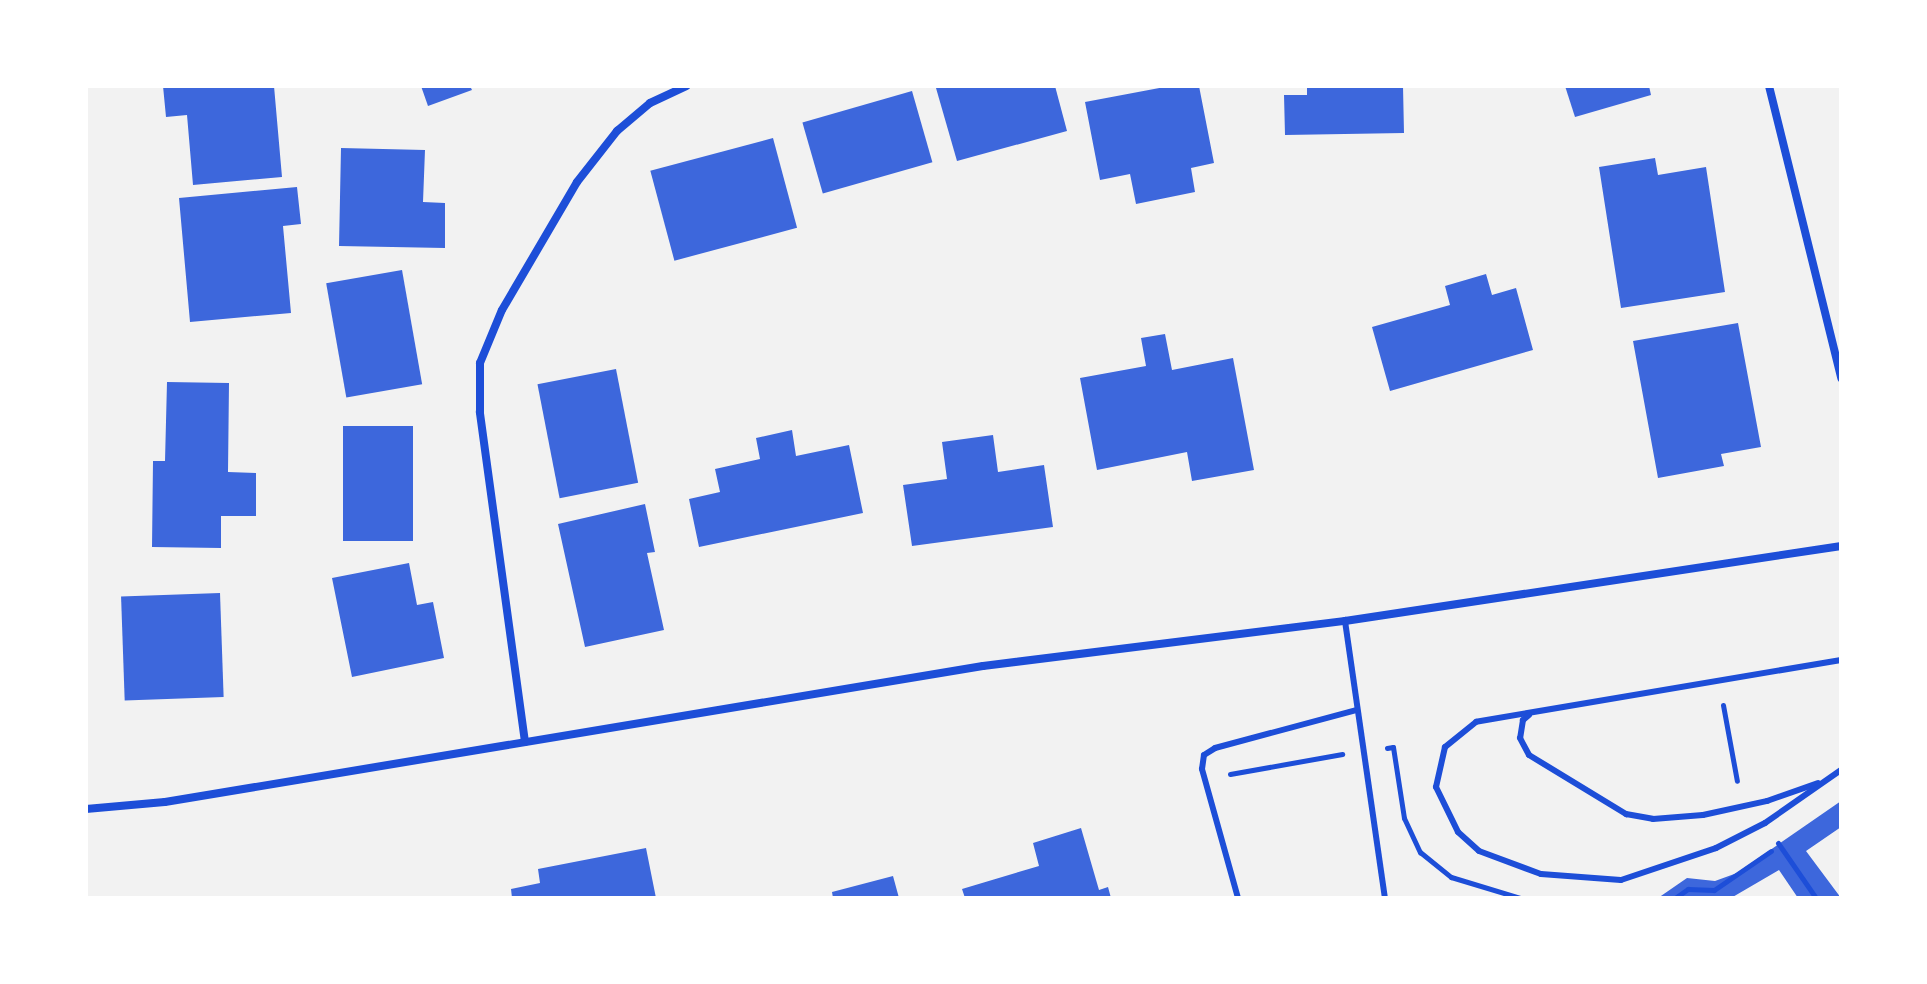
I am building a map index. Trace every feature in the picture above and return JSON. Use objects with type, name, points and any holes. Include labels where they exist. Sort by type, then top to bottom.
[{"type":"street","points":[[525,742],[480,412],[480,363],[502,310],[577,182],[617,131],[650,103],[686,86]]},
{"type":"street","points":[[1769,86],[1841,378]]},
{"type":"street","points":[[86,809],[180,799],[983,666],[1345,621],[1841,546]]},
{"type":"lane","points":[[1345,621],[1385,898]]},
{"type":"lane","points":[[1841,660],[1476,722],[1458,732],[1437,766],[1436,787],[1458,832],[1479,851],[1541,874],[1621,880],[1660,871],[1765,823],[1841,770]]},
{"type":"lane","points":[[1238,898],[1202,769],[1204,755],[1215,748],[1357,710]]},
{"type":"lane","points":[[1532,713],[1523,720],[1520,738],[1529,755],[1626,814],[1653,819],[1703,815],[1767,801],[1828,779]]},
{"type":"building","points":[[163,86],[274,86],[282,177],[193,185],[187,115],[166,117]]},
{"type":"building","points":[[421,86],[470,86],[472,90],[428,106]]},
{"type":"building","points":[[1055,86],[1067,131],[957,161],[936,88]]},
{"type":"building","points":[[1170,86],[1199,86],[1214,163],[1191,168],[1195,192],[1136,204],[1130,174],[1100,180],[1085,102]]},
{"type":"building","points":[[1307,86],[1403,86],[1404,133],[1285,135],[1284,95],[1307,95]]},
{"type":"building","points":[[1565,86],[1649,86],[1651,95],[1575,117]]},
{"type":"building","points":[[912,91],[932,162],[823,194],[802,122]]},
{"type":"building","points":[[773,138],[797,228],[674,261],[650,171]]},
{"type":"building","points":[[341,148],[425,150],[423,202],[445,203],[445,248],[339,246]]},
{"type":"building","points":[[1655,158],[1658,175],[1706,167],[1725,292],[1621,308],[1599,167]]},
{"type":"building","points":[[297,187],[301,224],[283,226],[291,313],[190,322],[179,198]]},
{"type":"building","points":[[402,270],[422,384],[346,398],[326,283]]},
{"type":"building","points":[[1486,274],[1492,295],[1516,288],[1533,350],[1390,391],[1372,327],[1450,305],[1445,286]]},
{"type":"building","points":[[1738,323],[1761,447],[1721,454],[1724,466],[1658,478],[1633,341]]},
{"type":"building","points":[[1165,334],[1172,370],[1233,358],[1254,470],[1192,481],[1187,452],[1097,470],[1080,378],[1146,366],[1141,338]]},
{"type":"building","points":[[616,369],[638,483],[560,498],[537,384]]},
{"type":"building","points":[[167,382],[229,383],[228,472],[256,473],[256,516],[221,516],[221,548],[152,547],[153,461],[165,461]]},
{"type":"building","points":[[343,426],[413,426],[413,541],[343,541]]},
{"type":"building","points":[[792,430],[796,456],[849,445],[863,513],[699,547],[689,499],[720,492],[715,469],[760,459],[756,438]]},
{"type":"building","points":[[993,435],[998,472],[1044,465],[1053,527],[912,546],[903,485],[947,479],[942,442]]},
{"type":"building","points":[[645,504],[655,552],[647,553],[664,630],[585,647],[558,524]]},
{"type":"building","points":[[409,563],[417,605],[433,602],[444,658],[352,677],[332,578]]},
{"type":"building","points":[[220,593],[224,697],[125,700],[121,596]]},
{"type":"building","points":[[1841,801],[1841,827],[1806,851],[1841,898],[1798,898],[1779,870],[1731,898],[1658,898],[1687,878],[1715,881],[1737,873]]},
{"type":"building","points":[[1081,828],[1099,890],[1108,887],[1111,898],[965,898],[962,889],[1039,866],[1033,843]]},
{"type":"building","points":[[646,848],[656,898],[512,898],[511,889],[540,883],[538,869]]},
{"type":"building","points":[[893,876],[899,898],[833,898],[832,892]]}]
